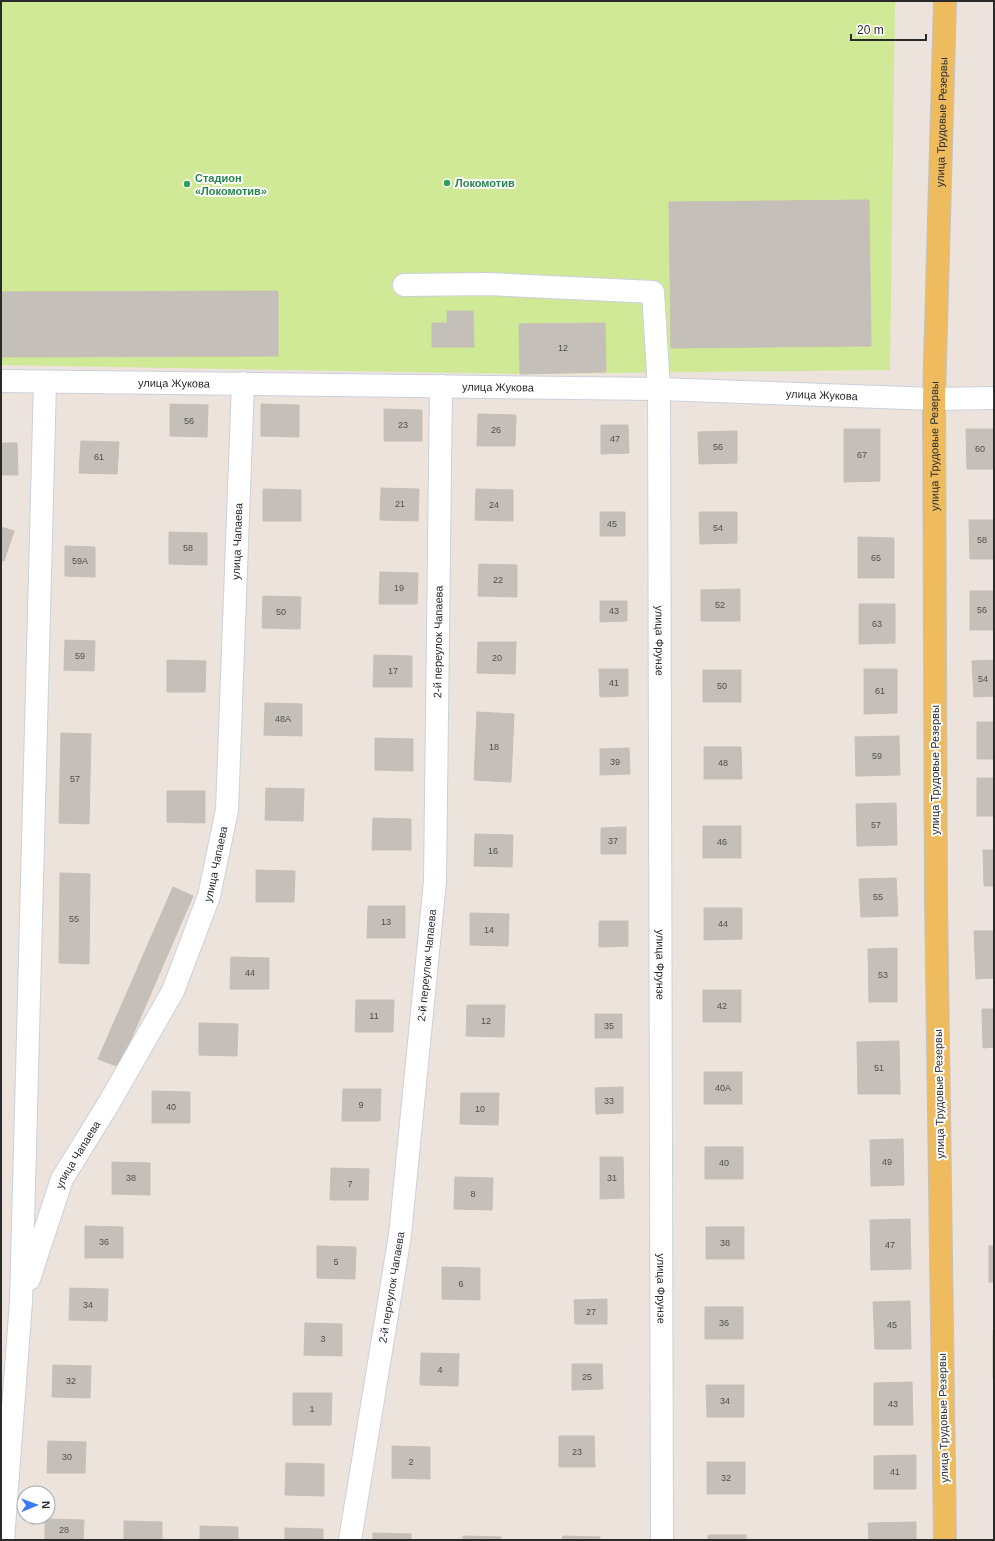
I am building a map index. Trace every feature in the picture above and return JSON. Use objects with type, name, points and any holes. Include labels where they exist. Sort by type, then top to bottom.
[{"type":"main road","name":"улица Трудовые Резервы","points":[[945,1],[934,399],[936,899],[945,1540]]},
{"type":"street","name":"улица Фрунзе","points":[[404,285],[488,284],[653,292],[659,389],[662,1540]]},
{"type":"street","name":"улица Жукова","points":[[1,381],[659,389],[934,399],[994,398]]},
{"type":"street","name":"улица Чапаева","points":[[3,1540],[21,1302],[45,382]]},
{"type":"street","name":"улица Чапаева","points":[[21,1302],[62,1179],[109,1103],[173,991],[209,896],[227,810],[243,383]]},
{"type":"street","name":"2-й переулок Чапаева","points":[[350,1540],[400,1235],[435,881],[441,386]]},
{"type":"green space","name":"Локомотив","points":[[1,1],[895,1],[890,370],[520,374],[1,365]]},
{"type":"building","points":[[869,200],[871,346],[671,348],[669,202]]},
{"type":"building","points":[[278,291],[278,356],[1,357],[1,292]]},
{"type":"building","points":[[447,311],[473,311],[474,347],[432,347],[432,323],[447,323]]},
{"type":"building","points":[[605,323],[606,372],[520,374],[519,324]]},
{"type":"building","points":[[170,404],[208,405],[207,437],[170,436]]},
{"type":"building","points":[[261,404],[299,405],[299,437],[261,436]]},
{"type":"building","points":[[384,409],[422,410],[422,441],[384,441]]},
{"type":"building","points":[[478,414],[516,415],[515,446],[477,446]]},
{"type":"building","points":[[601,425],[628,425],[629,453],[601,454]]},
{"type":"building","points":[[844,429],[880,429],[880,481],[844,482]]},
{"type":"building","points":[[966,429],[994,429],[994,469],[967,469]]},
{"type":"building","points":[[737,431],[737,463],[699,464],[698,432]]},
{"type":"building","points":[[81,441],[119,442],[117,474],[79,473]]},
{"type":"building","points":[[1,443],[17,443],[18,475],[1,475]]},
{"type":"building","points":[[381,488],[419,489],[418,521],[380,520]]},
{"type":"building","points":[[263,489],[301,490],[301,521],[263,521]]},
{"type":"building","points":[[476,489],[513,490],[513,521],[475,520]]},
{"type":"building","points":[[600,512],[625,512],[625,536],[600,536]]},
{"type":"building","points":[[699,512],[737,512],[737,543],[700,544]]},
{"type":"building","points":[[969,520],[994,520],[994,559],[970,559]]},
{"type":"building","points":[[1,527],[14,531],[4,561],[1,560]]},
{"type":"building","points":[[169,532],[207,533],[207,565],[169,564]]},
{"type":"building","points":[[858,537],[894,538],[894,578],[858,578]]},
{"type":"building","points":[[65,546],[95,547],[95,577],[65,576]]},
{"type":"building","points":[[479,564],[517,565],[517,597],[478,596]]},
{"type":"building","points":[[380,572],[418,573],[417,604],[379,604]]},
{"type":"building","points":[[740,589],[740,621],[701,621],[701,590]]},
{"type":"building","points":[[970,591],[994,591],[994,630],[970,630]]},
{"type":"building","points":[[263,596],[301,597],[300,629],[262,628]]},
{"type":"building","points":[[600,601],[627,601],[627,621],[600,622]]},
{"type":"building","points":[[859,604],[895,604],[895,643],[859,644]]},
{"type":"building","points":[[65,640],[95,641],[94,671],[64,670]]},
{"type":"building","points":[[478,642],[516,642],[515,674],[477,673]]},
{"type":"building","points":[[374,655],[412,656],[412,687],[373,687]]},
{"type":"building","points":[[167,660],[206,661],[205,692],[167,692]]},
{"type":"building","points":[[994,660],[994,696],[974,697],[972,661]]},
{"type":"building","points":[[599,669],[628,669],[628,696],[600,697]]},
{"type":"building","points":[[864,669],[897,669],[897,713],[864,714]]},
{"type":"building","points":[[703,670],[741,670],[741,702],[703,702]]},
{"type":"building","points":[[265,703],[302,704],[302,736],[264,735]]},
{"type":"building","points":[[477,712],[514,714],[511,782],[474,780]]},
{"type":"building","points":[[977,722],[994,722],[994,759],[977,759]]},
{"type":"building","points":[[61,733],[91,734],[89,824],[59,823]]},
{"type":"building","points":[[899,736],[900,775],[856,776],[855,737]]},
{"type":"building","points":[[375,738],[413,739],[413,771],[375,770]]},
{"type":"building","points":[[704,747],[741,747],[742,779],[704,779]]},
{"type":"building","points":[[629,748],[630,774],[600,775],[600,749]]},
{"type":"building","points":[[977,778],[994,778],[994,816],[977,816]]},
{"type":"building","points":[[266,788],[304,789],[303,821],[265,820]]},
{"type":"building","points":[[167,791],[205,791],[205,823],[167,822]]},
{"type":"building","points":[[896,803],[897,845],[857,846],[856,804]]},
{"type":"building","points":[[373,818],[411,819],[411,850],[372,850]]},
{"type":"building","points":[[703,826],[741,826],[741,858],[703,858]]},
{"type":"building","points":[[626,827],[626,854],[601,854],[601,828]]},
{"type":"building","points":[[475,834],[513,835],[512,867],[474,866]]},
{"type":"building","points":[[983,850],[994,850],[994,886],[984,886]]},
{"type":"building","points":[[256,870],[295,871],[294,902],[256,902]]},
{"type":"building","points":[[60,873],[90,874],[89,964],[59,963]]},
{"type":"building","points":[[896,878],[898,916],[861,917],[859,879]]},
{"type":"building","points":[[173,887],[193,896],[119,1067],[98,1059]]},
{"type":"building","points":[[368,906],[405,906],[405,938],[367,938]]},
{"type":"building","points":[[704,908],[742,908],[742,939],[704,940]]},
{"type":"building","points":[[470,913],[509,914],[508,946],[470,945]]},
{"type":"building","points":[[599,921],[628,921],[628,946],[599,947]]},
{"type":"building","points":[[974,931],[994,931],[994,978],[976,979]]},
{"type":"building","points":[[897,948],[897,1002],[869,1002],[868,949]]},
{"type":"building","points":[[231,957],[269,958],[269,989],[230,989]]},
{"type":"building","points":[[703,990],[741,990],[741,1022],[703,1022]]},
{"type":"building","points":[[356,1000],[394,1000],[393,1032],[355,1032]]},
{"type":"building","points":[[467,1005],[505,1005],[504,1037],[466,1036]]},
{"type":"building","points":[[982,1009],[994,1009],[994,1047],[983,1048]]},
{"type":"building","points":[[595,1014],[622,1014],[622,1038],[595,1038]]},
{"type":"building","points":[[199,1023],[238,1024],[237,1056],[199,1055]]},
{"type":"building","points":[[899,1041],[900,1094],[858,1094],[857,1042]]},
{"type":"building","points":[[704,1072],[742,1072],[742,1104],[704,1104]]},
{"type":"building","points":[[623,1087],[623,1113],[596,1114],[595,1088]]},
{"type":"building","points":[[343,1089],[381,1089],[380,1121],[342,1121]]},
{"type":"building","points":[[152,1091],[190,1092],[190,1123],[152,1123]]},
{"type":"building","points":[[461,1093],[499,1093],[498,1125],[460,1124]]},
{"type":"building","points":[[903,1139],[904,1185],[871,1186],[870,1140]]},
{"type":"building","points":[[705,1147],[743,1147],[743,1179],[705,1179]]},
{"type":"building","points":[[600,1157],[623,1157],[624,1198],[600,1199]]},
{"type":"building","points":[[112,1162],[150,1163],[150,1195],[112,1194]]},
{"type":"building","points":[[331,1168],[369,1169],[368,1200],[330,1200]]},
{"type":"building","points":[[455,1177],[493,1178],[492,1210],[454,1209]]},
{"type":"building","points":[[910,1219],[911,1269],[871,1270],[870,1220]]},
{"type":"building","points":[[85,1226],[123,1227],[123,1258],[85,1258]]},
{"type":"building","points":[[706,1227],[744,1227],[744,1259],[706,1259]]},
{"type":"building","points":[[317,1246],[356,1247],[355,1279],[317,1278]]},
{"type":"building","points":[[989,1246],[994,1246],[994,1282],[989,1282]]},
{"type":"building","points":[[442,1267],[480,1268],[480,1300],[442,1299]]},
{"type":"building","points":[[70,1288],[108,1289],[107,1321],[69,1320]]},
{"type":"building","points":[[607,1299],[607,1324],[575,1324],[574,1300]]},
{"type":"building","points":[[910,1301],[911,1349],[875,1349],[873,1302]]},
{"type":"building","points":[[705,1307],[743,1307],[743,1339],[705,1339]]},
{"type":"building","points":[[305,1323],[342,1324],[342,1356],[304,1355]]},
{"type":"building","points":[[994,1330],[994,1378],[993,1378]]},
{"type":"building","points":[[421,1353],[459,1354],[458,1386],[420,1385]]},
{"type":"building","points":[[572,1364],[602,1364],[603,1389],[572,1390]]},
{"type":"building","points":[[53,1365],[91,1366],[90,1398],[52,1397]]},
{"type":"building","points":[[912,1382],[913,1425],[874,1425],[874,1383]]},
{"type":"building","points":[[706,1385],[744,1385],[744,1417],[707,1417]]},
{"type":"building","points":[[293,1393],[332,1393],[331,1425],[293,1425]]},
{"type":"building","points":[[559,1436],[594,1436],[595,1467],[559,1467]]},
{"type":"building","points":[[48,1441],[86,1442],[85,1473],[47,1473]]},
{"type":"building","points":[[392,1446],[430,1447],[430,1479],[392,1478]]},
{"type":"building","points":[[916,1455],[916,1489],[874,1489],[874,1456]]},
{"type":"building","points":[[707,1462],[745,1462],[745,1494],[707,1494]]},
{"type":"building","points":[[286,1463],[324,1464],[324,1496],[285,1495]]},
{"type":"building","points":[[56,1519],[84,1520],[83,1540],[45,1540],[45,1525],[56,1525]]},
{"type":"building","points":[[124,1521],[162,1522],[162,1540],[124,1540]]},
{"type":"building","points":[[916,1522],[916,1540],[869,1540],[868,1523]]},
{"type":"building","points":[[200,1526],[238,1527],[238,1540],[200,1540]]},
{"type":"building","points":[[285,1528],[323,1529],[323,1540],[285,1540]]},
{"type":"building","points":[[373,1533],[411,1534],[411,1540],[373,1540]]},
{"type":"building","points":[[708,1535],[746,1535],[746,1540],[708,1540]]},
{"type":"building","points":[[463,1536],[501,1537],[501,1540],[463,1540]]},
{"type":"building","points":[[563,1536],[600,1537],[600,1540],[562,1540]]},
{"type":"place","name":"Локомотив","points":[[447,183]]},
{"type":"place","name":"Стадион «Локомотив»","points":[[187,184]]}]
